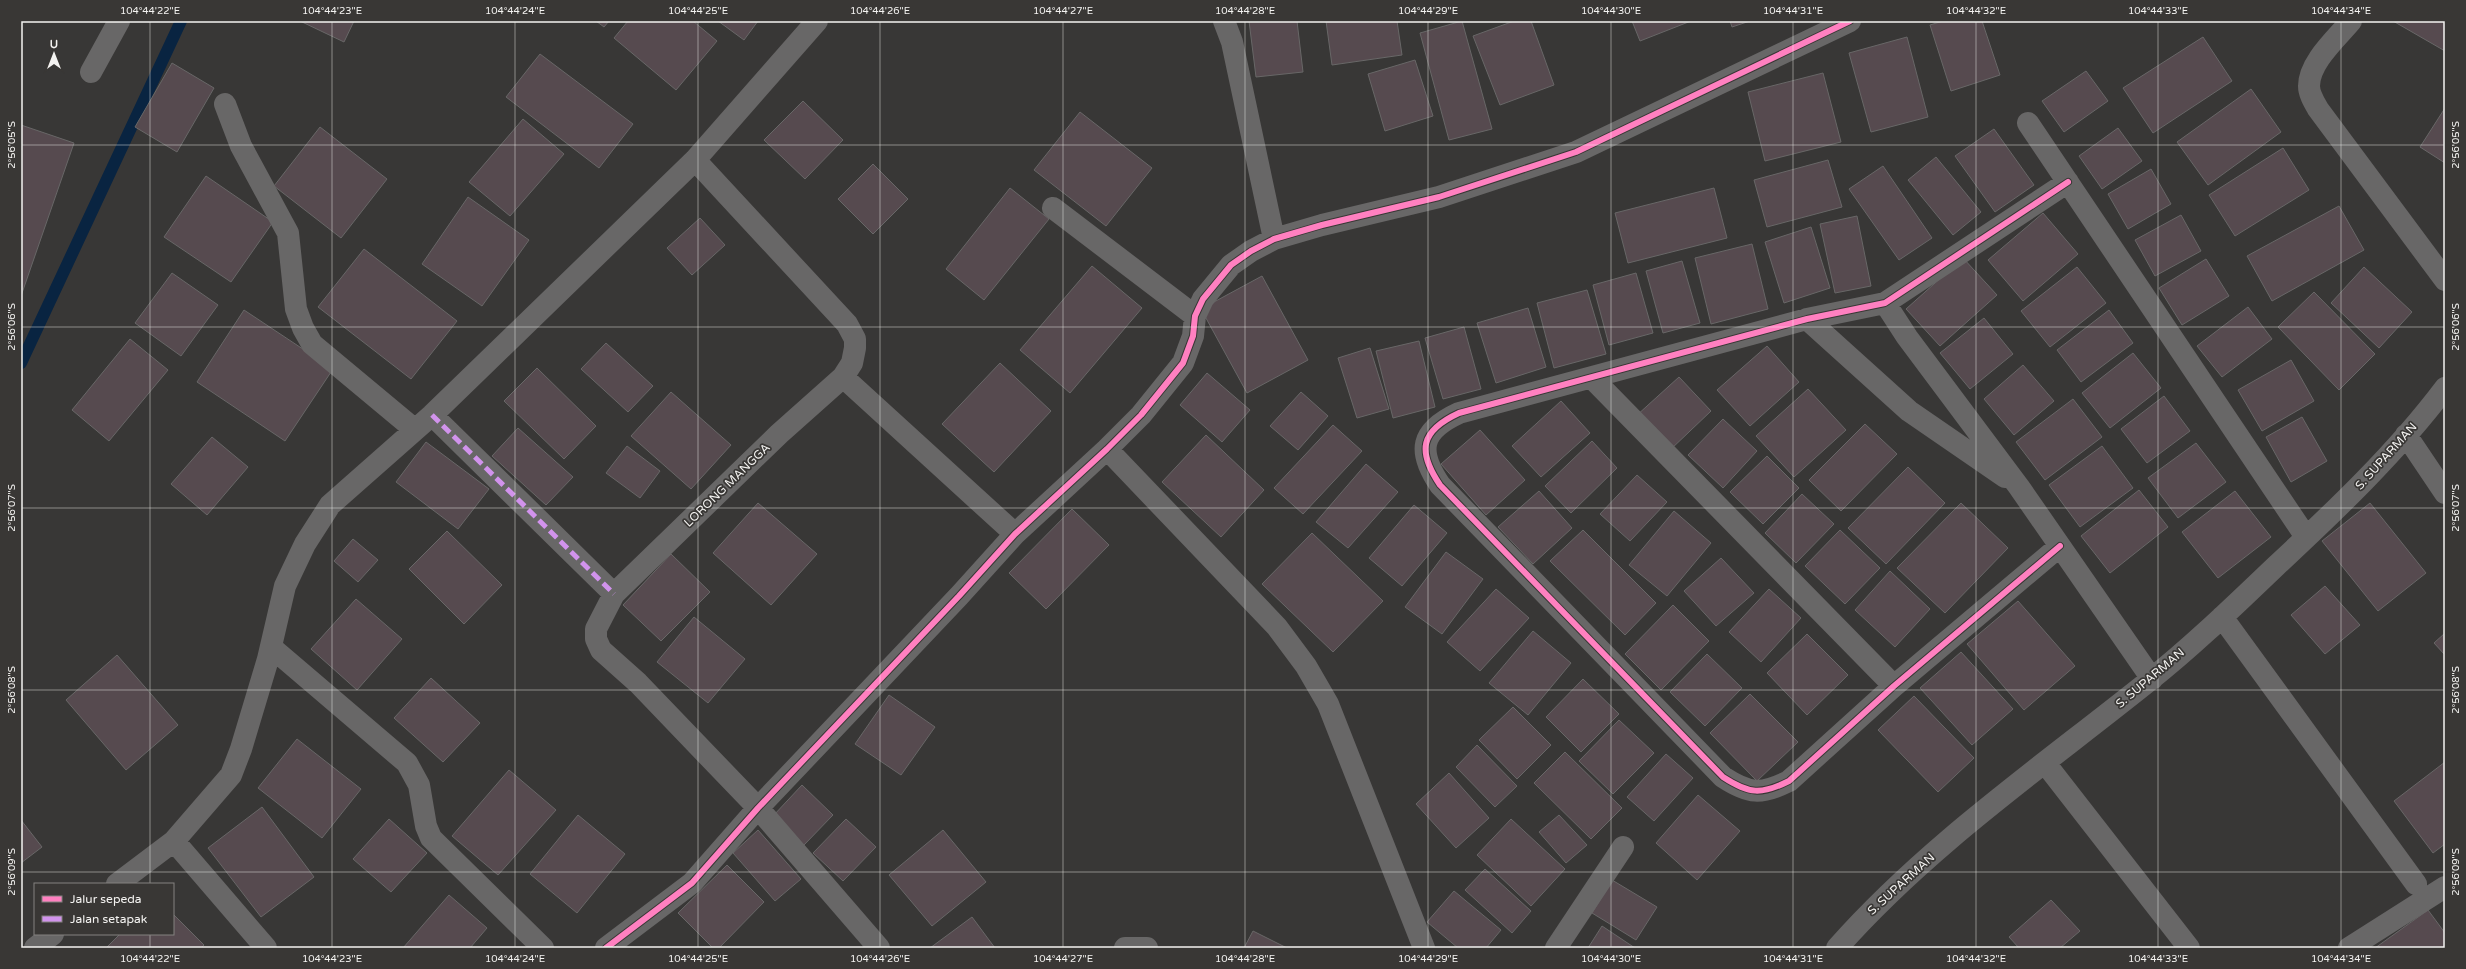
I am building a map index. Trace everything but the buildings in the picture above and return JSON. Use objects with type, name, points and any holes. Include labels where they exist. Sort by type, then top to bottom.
[{"type":"street","points":[[91,72],[119,21]]},
{"type":"street","points":[[118,883],[174,841],[231,775],[241,749],[271,647],[286,586],[309,538],[330,505],[356,484],[432,415],[695,160],[817,21]]},
{"type":"street","points":[[1224,21],[1232,42],[1274,239]]},
{"type":"street","points":[[606,948],[692,883],[758,808],[954,602],[1015,534],[1107,449],[1141,415],[1179,370],[1193,336],[1195,316],[1206,294],[1231,265],[1251,251],[1274,239],[1322,225],[1439,197],[1576,152],[1850,21]]},
{"type":"street","points":[[2351,21],[2318,62],[2311,74],[2309,86],[2312,99],[2445,280]]},
{"type":"street","points":[[225,104],[241,146],[288,233],[296,309],[312,344],[414,430]]},
{"type":"street","points":[[2028,123],[2306,537]]},
{"type":"street","name":"LORONG MANGGA","points":[[695,160],[847,324],[855,339],[856,348],[852,363],[843,376],[779,434],[614,594],[596,629],[596,639],[601,650],[638,683],[758,808],[879,948]]},
{"type":"street","points":[[2060,546],[1894,686],[1789,781],[1773,789],[1754,792],[1739,787],[1723,777],[1440,485],[1426,461],[1426,439],[1443,420],[1459,413],[1807,319],[1885,303],[2068,182]]},
{"type":"street","points":[[1053,208],[1195,316]]},
{"type":"street","points":[[1885,303],[1907,337],[2019,487],[2152,679]]},
{"type":"street","points":[[1807,319],[1909,411],[2019,487]]},
{"type":"street","points":[[843,376],[1015,534]]},
{"type":"street","points":[[1592,378],[1894,686]]},
{"type":"street","name":"S. SUPARMAN","points":[[1837,948],[1881,901],[1988,807],[2152,679],[2222,616],[2346,500],[2406,435],[2445,388]]},
{"type":"street","points":[[432,415],[614,594]]},
{"type":"street","points":[[2406,435],[2445,493]]},
{"type":"street","points":[[1107,449],[1277,627],[1306,666],[1328,704],[1424,948]]},
{"type":"street","points":[[2222,616],[2416,884]]},
{"type":"street","points":[[271,647],[407,763],[419,785],[426,826],[431,838],[543,948]]},
{"type":"street","points":[[2045,763],[2189,948]]},
{"type":"street","points":[[174,841],[266,948]]},
{"type":"street","points":[[1556,948],[1623,847]]},
{"type":"street","points":[[2349,948],[2445,887]]},
{"type":"street","points":[[35,948],[52,935]]},
{"type":"street","points":[[1125,948],[1147,948]]},
{"type":"waterway","points":[[21,363],[181,21]]},
{"type":"marked path","points":[[432,415],[614,594]]},
{"type":"cycle path","points":[[606,948],[692,883],[758,808],[959,596],[1015,534],[1107,449],[1141,415],[1183,363],[1193,336],[1195,316],[1203,299],[1231,265],[1251,251],[1274,239],[1322,225],[1439,197],[1576,152],[1850,21]]},
{"type":"cycle path","points":[[2060,546],[1894,686],[1789,781],[1771,789],[1755,791],[1740,787],[1723,777],[1440,485],[1428,462],[1426,443],[1436,427],[1459,413],[1807,319],[1885,303],[2068,182]]}]
